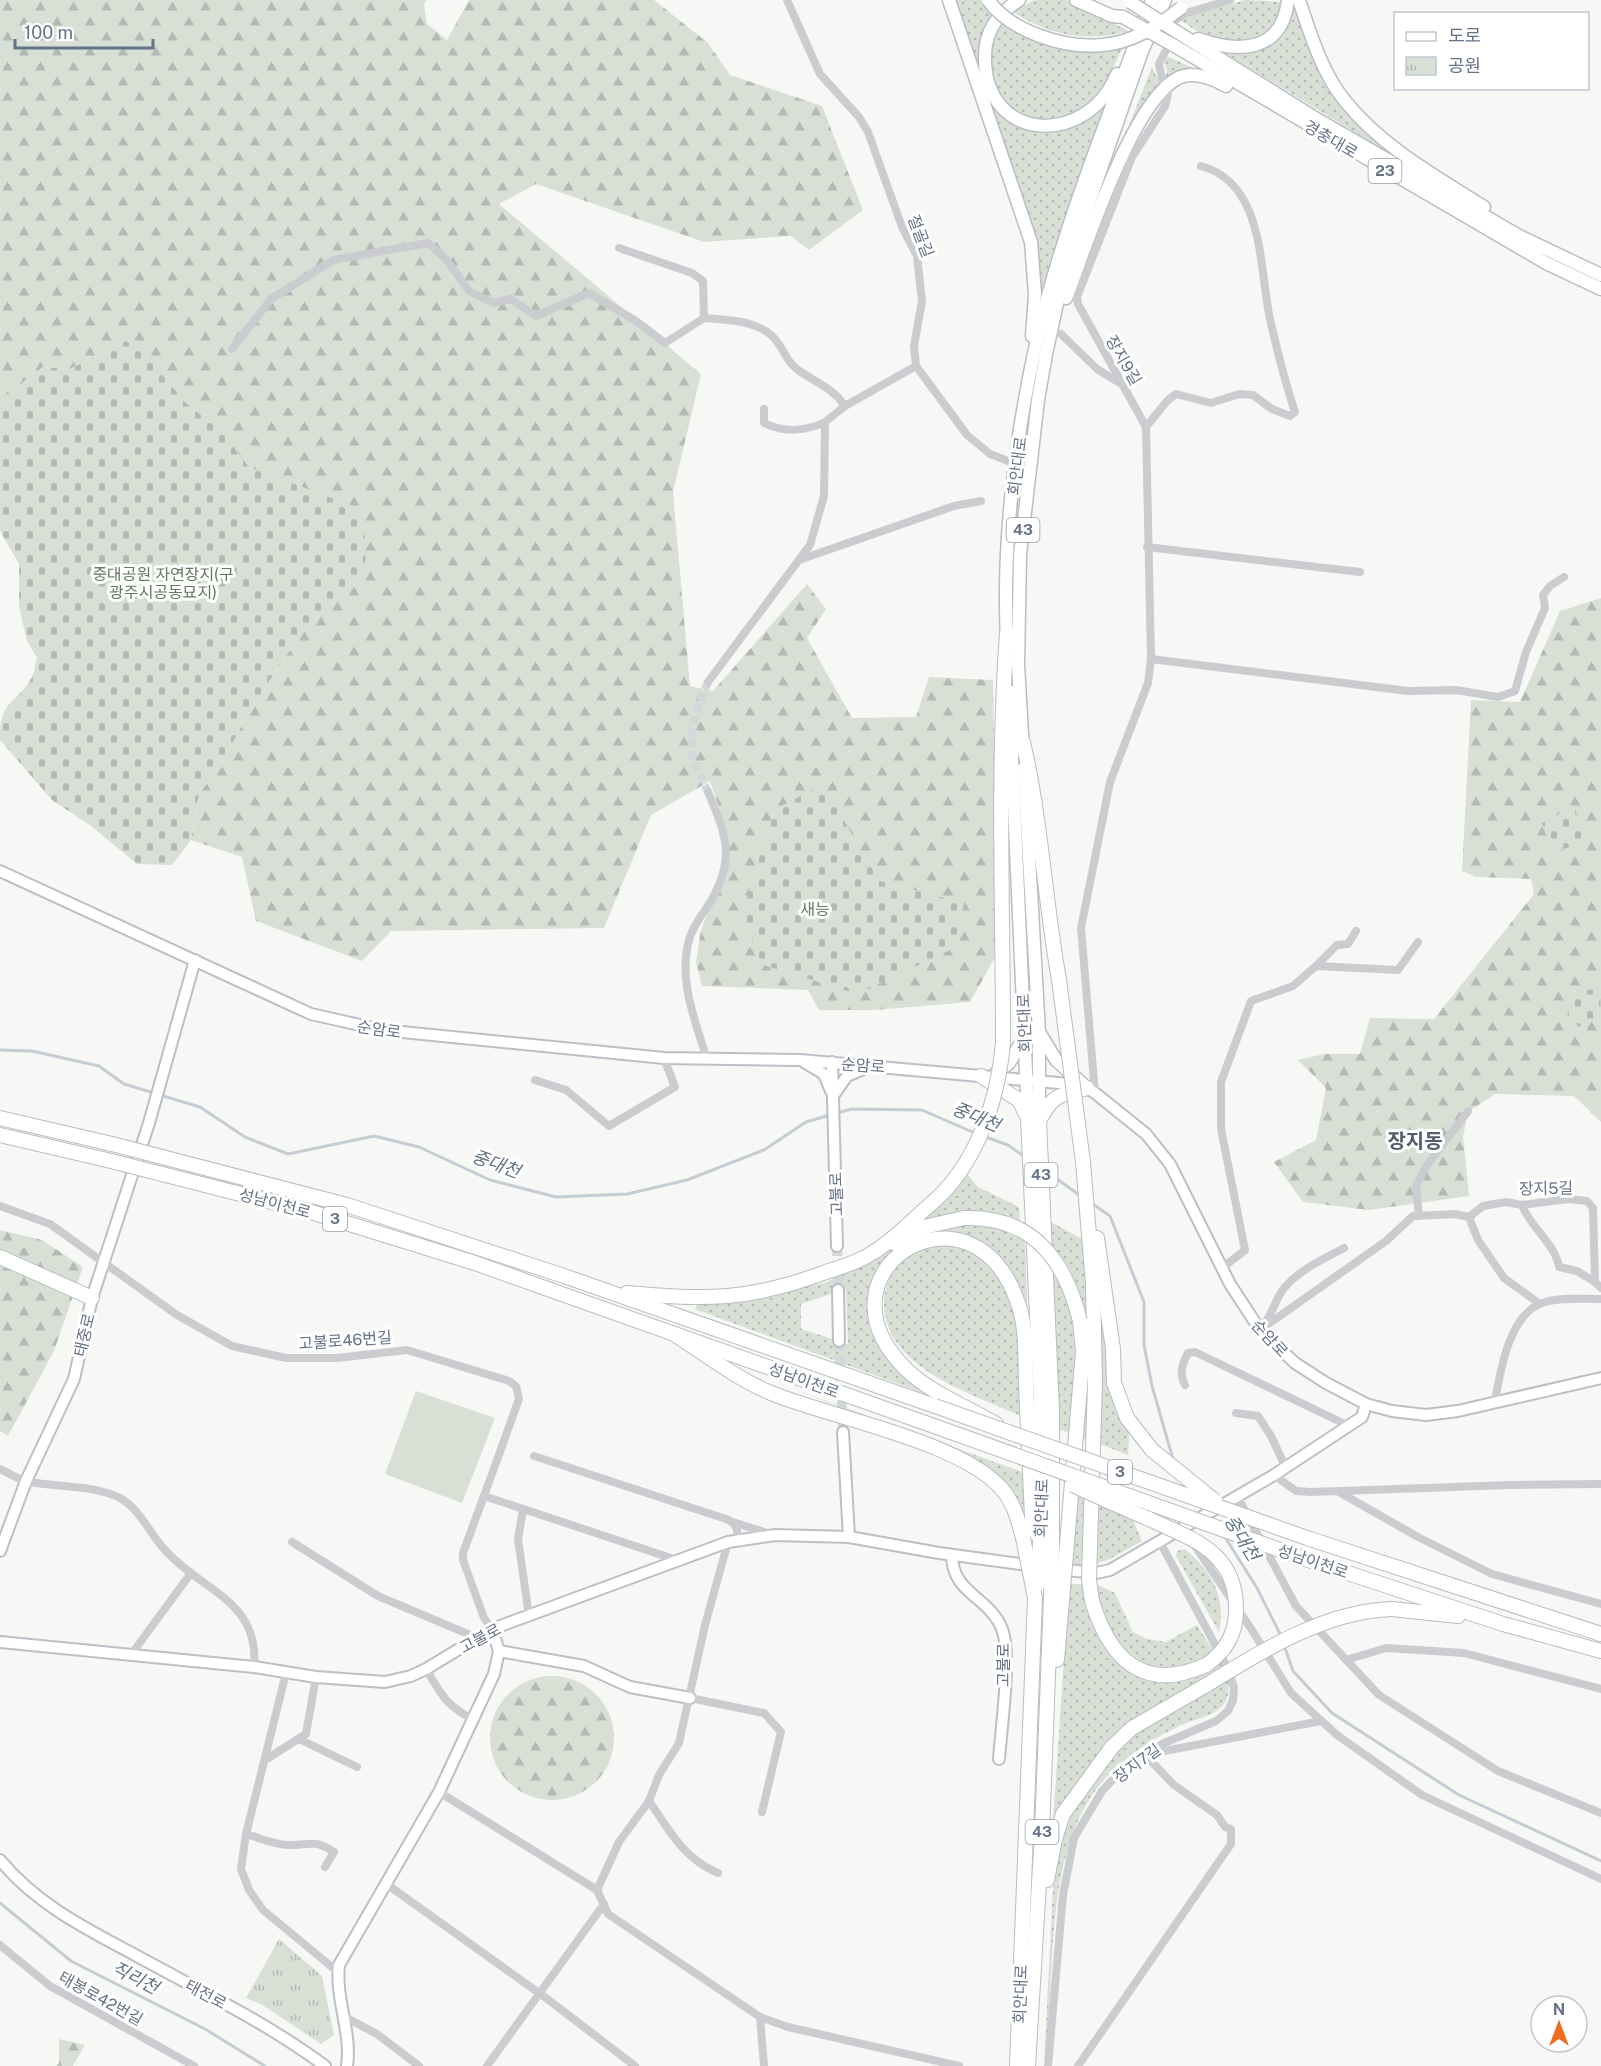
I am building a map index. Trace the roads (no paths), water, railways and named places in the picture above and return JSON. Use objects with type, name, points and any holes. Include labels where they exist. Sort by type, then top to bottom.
[{"type":"highway","points":[[872,1253],[932,1203],[962,1168],[975,1146],[993,1101],[1004,1043],[1000,799],[1001,719],[1007,633]]},
{"type":"highway","points":[[1023,742],[1029,769],[1048,919],[1059,980],[1099,1283],[1113,1349],[1114,1383],[1127,1418],[1152,1450],[1224,1508]]},
{"type":"highway","points":[[987,1076],[1019,1100],[1033,1120],[1049,1102],[1059,1096],[1091,1090]]},
{"type":"highway","name":"성남이천로","points":[[0,1118],[112,1144],[347,1205],[564,1276],[1306,1538],[1601,1634]]},
{"type":"highway","name":"회안대로","points":[[1018,2059],[1037,1540],[1052,1410],[1037,1226],[1033,1120]]},
{"type":"highway","name":"성남이천로","points":[[0,1135],[311,1212],[475,1263],[1305,1559],[1486,1618],[1601,1651]]},
{"type":"highway","points":[[605,1291],[693,1299],[726,1299],[759,1294],[800,1282],[872,1253],[924,1227],[964,1218],[985,1217],[1026,1232],[1058,1261],[1067,1278],[1080,1321],[1083,1351],[1067,1543],[1056,1599]]},
{"type":"highway","points":[[1021,1438],[940,1392],[907,1370],[891,1352],[880,1334],[875,1318],[876,1288],[891,1262],[919,1242],[940,1238],[959,1240],[977,1247],[995,1261],[1019,1304],[1037,1540]]},
{"type":"highway","points":[[0,1257],[92,1298]]},
{"type":"highway","points":[[984,1445],[1202,1542],[1220,1559],[1230,1577],[1236,1600],[1236,1616],[1232,1635],[1223,1653],[1206,1665],[1173,1677],[1153,1675],[1130,1665],[1113,1649],[1100,1626],[1092,1601],[1089,1580],[1090,1546],[1095,1382],[1099,1283]]},
{"type":"highway","points":[[674,1334],[770,1393],[941,1451],[984,1473],[1002,1489],[1037,1540]]},
{"type":"highway","name":"회안대로","points":[[1028,2066],[1056,1599],[1037,1540]]},
{"type":"highway","points":[[1036,1947],[1053,1847],[1063,1814],[1098,1764],[1132,1728],[1239,1664],[1328,1621],[1362,1611],[1392,1609],[1428,1611],[1503,1623]]},
{"type":"highway","points":[[1029,2040],[1036,2052],[1037,2066]]},
{"type":"highway","points":[[1011,2066],[1018,2059]]},
{"type":"main road","points":[[949,0],[1031,242],[1035,267],[1035,304],[1025,404]]},
{"type":"main road","points":[[988,0],[1010,20],[1034,33],[1082,45],[1102,45],[1157,27],[1188,0]]},
{"type":"main road","points":[[1019,0],[995,20],[988,34],[984,73],[989,90],[999,104],[1014,118],[1034,125],[1058,125],[1076,121],[1095,107],[1112,86],[1123,60],[1134,48]]},
{"type":"main road","points":[[1076,0],[1112,16],[1124,17]]},
{"type":"main road","name":"경충대로","points":[[1096,0],[1169,48],[1546,263],[1601,290]]},
{"type":"main road","name":"회안대로","points":[[1033,1120],[1032,1080],[1025,1037],[1007,633],[1009,556],[1016,464],[1039,332],[1057,269],[1152,0]]},
{"type":"main road","name":"회안대로","points":[[1032,1080],[1039,1032],[1018,665],[1020,555],[1038,399],[1058,299],[1083,220],[1142,51],[1165,0]]},
{"type":"main road","points":[[1177,26],[1219,46],[1241,49],[1256,46],[1269,38],[1282,24],[1288,0]]},
{"type":"main road","points":[[1299,0],[1331,80],[1345,100],[1377,134],[1397,151],[1579,267]]},
{"type":"main road","name":"경충대로","points":[[1127,1],[1177,26],[1340,132],[1520,237],[1579,267],[1601,275]]},
{"type":"main road","points":[[1048,344],[1115,174],[1141,118],[1167,86],[1178,78],[1189,75],[1215,79],[1313,129]]},
{"type":"main road","points":[[1039,1032],[1056,1060],[1091,1090]]},
{"type":"main road","points":[[987,1076],[1009,1063],[1025,1037]]},
{"type":"street","name":"절골길","points":[[787,0],[820,74],[859,117],[868,132],[902,227],[916,256],[922,301],[914,346],[916,366]]},
{"type":"street","points":[[1177,26],[1186,13],[1230,0]]},
{"type":"street","points":[[1162,79],[1159,64],[1169,48]]},
{"type":"street","name":"장지9길","points":[[1091,1090],[1081,928],[1110,782],[1148,683],[1150,659],[1146,427],[1111,368],[1078,304],[1077,297],[1132,157],[1165,106],[1168,95]]},
{"type":"street","points":[[1146,427],[1176,394],[1211,403],[1239,394],[1253,395],[1281,413],[1290,416],[1294,412],[1269,317],[1261,247],[1245,202],[1216,170],[1201,166]]},
{"type":"street","points":[[232,349],[271,299],[333,260],[428,243],[446,259],[469,291],[493,303],[511,299],[536,316],[589,293],[636,321],[665,343],[704,318],[746,323],[763,331],[778,342],[786,360],[828,386],[845,406]]},
{"type":"street","points":[[619,248],[692,273],[703,281],[704,318]]},
{"type":"street","points":[[1061,334],[1097,369],[1123,385]]},
{"type":"street","points":[[764,409],[764,423],[769,426],[800,431],[825,422],[845,406],[916,366],[967,435],[990,454],[1016,464]]},
{"type":"street","points":[[708,682],[802,559],[817,529],[824,496],[825,422]]},
{"type":"street","points":[[802,559],[954,506],[981,501]]},
{"type":"street","points":[[1147,547],[1360,572]]},
{"type":"street","points":[[1150,659],[1408,690],[1456,690],[1498,697],[1511,695],[1515,692],[1526,652],[1545,608],[1543,596],[1550,586],[1564,577]]},
{"type":"street","points":[[707,1059],[691,1008],[686,978],[690,936],[720,885],[726,865],[728,848],[724,830],[708,792]]},
{"type":"street","name":"순암로","points":[[0,871],[311,1014],[355,1026],[664,1058],[800,1060],[873,1065],[1032,1080],[1091,1090],[1146,1134],[1170,1164],[1238,1298],[1260,1330],[1295,1364],[1366,1404],[1392,1411],[1426,1415],[1601,1378]]},
{"type":"street","points":[[1222,1268],[1245,1250],[1221,1129],[1221,1082],[1251,1001],[1293,986],[1337,945],[1348,944],[1356,931]]},
{"type":"street","points":[[1316,966],[1398,970],[1418,942]]},
{"type":"street","name":"태중로","points":[[0,1551],[26,1481],[74,1379],[92,1298],[106,1262],[195,960]]},
{"type":"street","points":[[535,1080],[566,1090],[609,1126],[675,1087],[664,1058]]},
{"type":"street","points":[[800,1060],[824,1074],[833,1096]]},
{"type":"street","points":[[832,1062],[833,1096]]},
{"type":"street","points":[[833,1096],[847,1076],[873,1065]]},
{"type":"street","name":"고불로","points":[[833,1096],[837,1246]]},
{"type":"street","points":[[1419,1216],[1416,1186],[1427,1165],[1468,1112]]},
{"type":"street","name":"장지5길","points":[[1469,1217],[1483,1206],[1506,1202],[1522,1205],[1568,1199],[1587,1201],[1593,1208],[1598,1285]]},
{"type":"street","points":[[1522,1205],[1528,1221],[1558,1257],[1559,1267],[1577,1271],[1598,1285]]},
{"type":"street","name":"고불로46번길","points":[[0,1206],[50,1224],[196,1327],[246,1351],[286,1358],[322,1358],[407,1350],[509,1380],[516,1386],[519,1399],[463,1553],[463,1560],[483,1618],[492,1629]]},
{"type":"street","points":[[1260,1330],[1386,1241],[1413,1216],[1455,1214],[1469,1217],[1478,1240],[1504,1278],[1540,1304]]},
{"type":"street","points":[[1260,1330],[1273,1313],[1283,1288],[1308,1267],[1344,1248]]},
{"type":"street","points":[[838,1290],[839,1341]]},
{"type":"street","points":[[1495,1402],[1502,1358],[1519,1325],[1532,1309],[1540,1304],[1572,1299],[1601,1299]]},
{"type":"street","points":[[1185,1385],[1181,1376],[1183,1362],[1188,1353],[1195,1352],[1349,1426]]},
{"type":"street","points":[[1160,1542],[1286,1468],[1349,1426],[1362,1417],[1366,1404]]},
{"type":"street","points":[[1236,1413],[1258,1416],[1271,1436],[1286,1468]]},
{"type":"street","points":[[843,1432],[849,1537]]},
{"type":"street","points":[[534,1456],[775,1535]]},
{"type":"street","points":[[0,1469],[26,1481],[107,1493],[120,1498],[141,1517],[164,1549],[191,1573],[228,1600],[246,1622],[254,1640],[254,1667]]},
{"type":"street","points":[[1274,1475],[1296,1491],[1339,1492],[1601,1484]]},
{"type":"street","points":[[1339,1492],[1418,1537],[1492,1574],[1601,1604]]},
{"type":"street","points":[[483,1496],[677,1560]]},
{"type":"street","points":[[1237,1496],[1296,1606],[1379,1695],[1498,1771],[1601,1813]]},
{"type":"street","points":[[523,1510],[518,1539],[529,1616]]},
{"type":"street","points":[[729,1520],[735,1525],[740,1540]]},
{"type":"street","points":[[1186,1525],[1291,1693],[1337,1736],[1422,1795],[1601,1879]]},
{"type":"street","name":"고불로","points":[[0,1642],[254,1667],[316,1677],[385,1682],[398,1680],[426,1669],[475,1637],[492,1629],[728,1542],[775,1535],[849,1537],[952,1555],[1080,1572],[1110,1570],[1160,1542]]},
{"type":"street","points":[[292,1542],[378,1596],[475,1637]]},
{"type":"street","points":[[597,1890],[620,1842],[649,1801],[659,1775],[679,1743],[705,1625],[728,1542]]},
{"type":"street","name":"장지7길","points":[[1048,2066],[1063,1894],[1074,1838],[1102,1791],[1118,1774],[1162,1744],[1216,1721],[1227,1711],[1233,1700],[1234,1687],[1226,1665],[1160,1542]]},
{"type":"street","name":"고불로","points":[[952,1555],[952,1569],[959,1582],[987,1606],[1002,1629],[1005,1655],[999,1759]]},
{"type":"street","points":[[130,1656],[191,1573]]},
{"type":"street","points":[[347,2066],[349,2051],[338,1972],[344,1954],[439,1792],[494,1674],[499,1651],[492,1629]]},
{"type":"street","points":[[1346,1660],[1386,1648],[1464,1653],[1601,1689]]},
{"type":"street","points":[[499,1651],[584,1666],[630,1687],[764,1713],[781,1732],[762,1812]]},
{"type":"street","points":[[426,1669],[446,1702],[454,1710],[473,1719]]},
{"type":"street","points":[[286,1673],[246,1834],[241,1869],[255,1900],[263,1910],[338,1972]]},
{"type":"street","points":[[265,1760],[299,1739],[309,1728],[316,1677]]},
{"type":"street","points":[[1145,1755],[1321,1721]]},
{"type":"street","points":[[299,1739],[357,1767]]},
{"type":"street","points":[[1078,2066],[1231,1844],[1231,1829],[1225,1827],[1217,1815],[1173,1785],[1145,1755]]},
{"type":"street","points":[[439,1792],[597,1890],[608,1914],[760,2017],[788,2027],[959,2066]]},
{"type":"street","points":[[649,1801],[682,1850],[697,1864],[717,1874]]},
{"type":"street","points":[[246,1834],[279,1844],[312,1842],[322,1844],[334,1852],[325,1867]]},
{"type":"street","name":"태전로","points":[[0,1860],[29,1892],[65,1917],[266,2027],[325,2066]]},
{"type":"street","points":[[385,1883],[539,1993],[634,2066]]},
{"type":"street","points":[[487,2066],[604,1904]]},
{"type":"street","name":"태봉로42번길","points":[[0,1945],[50,1986],[194,2066]]},
{"type":"street","points":[[343,2016],[376,2034],[418,2066]]},
{"type":"street","points":[[760,2017],[764,2066]]},
{"type":"waterway","name":"중대천","points":[[0,1050],[32,1051],[99,1066],[124,1084],[154,1093]]},
{"type":"waterway","name":"중대천","points":[[160,1095],[200,1107],[245,1137],[288,1154],[374,1136],[419,1147],[490,1180],[556,1197],[627,1194],[687,1180],[764,1150],[806,1122],[830,1115]]},
{"type":"waterway","name":"중대천","points":[[837,1113],[852,1109],[922,1110],[977,1134]]},
{"type":"waterway","name":"중대천","points":[[983,1136],[1008,1145],[1025,1157]]},
{"type":"waterway","name":"중대천","points":[[1046,1171],[1082,1197]]},
{"type":"waterway","name":"중대천","points":[[1090,1202],[1110,1216],[1144,1302],[1144,1345],[1152,1386],[1173,1459]]},
{"type":"waterway","name":"중대천","points":[[1223,1534],[1257,1588],[1282,1638]]},
{"type":"waterway","name":"중대천","points":[[1284,1645],[1293,1671],[1332,1713],[1459,1795],[1601,1861]]},
{"type":"waterway","name":"직리천","points":[[0,1903],[71,1961],[205,2029],[265,2066]]},
{"type":"tunnel","points":[[708,682],[701,698],[691,743],[695,762],[708,792]]},
{"type":"tunnel","points":[[837,1246],[838,1290]]},
{"type":"tunnel","points":[[839,1341],[843,1432]]},
{"type":"district","name":"장지동","points":[[1415,1141]]},
{"type":"park label","name":"중대공원 자연장지(구 광주시공동묘지)","points":[[163,583]]},
{"type":"park label","name":"새능","points":[[815,909]]}]
